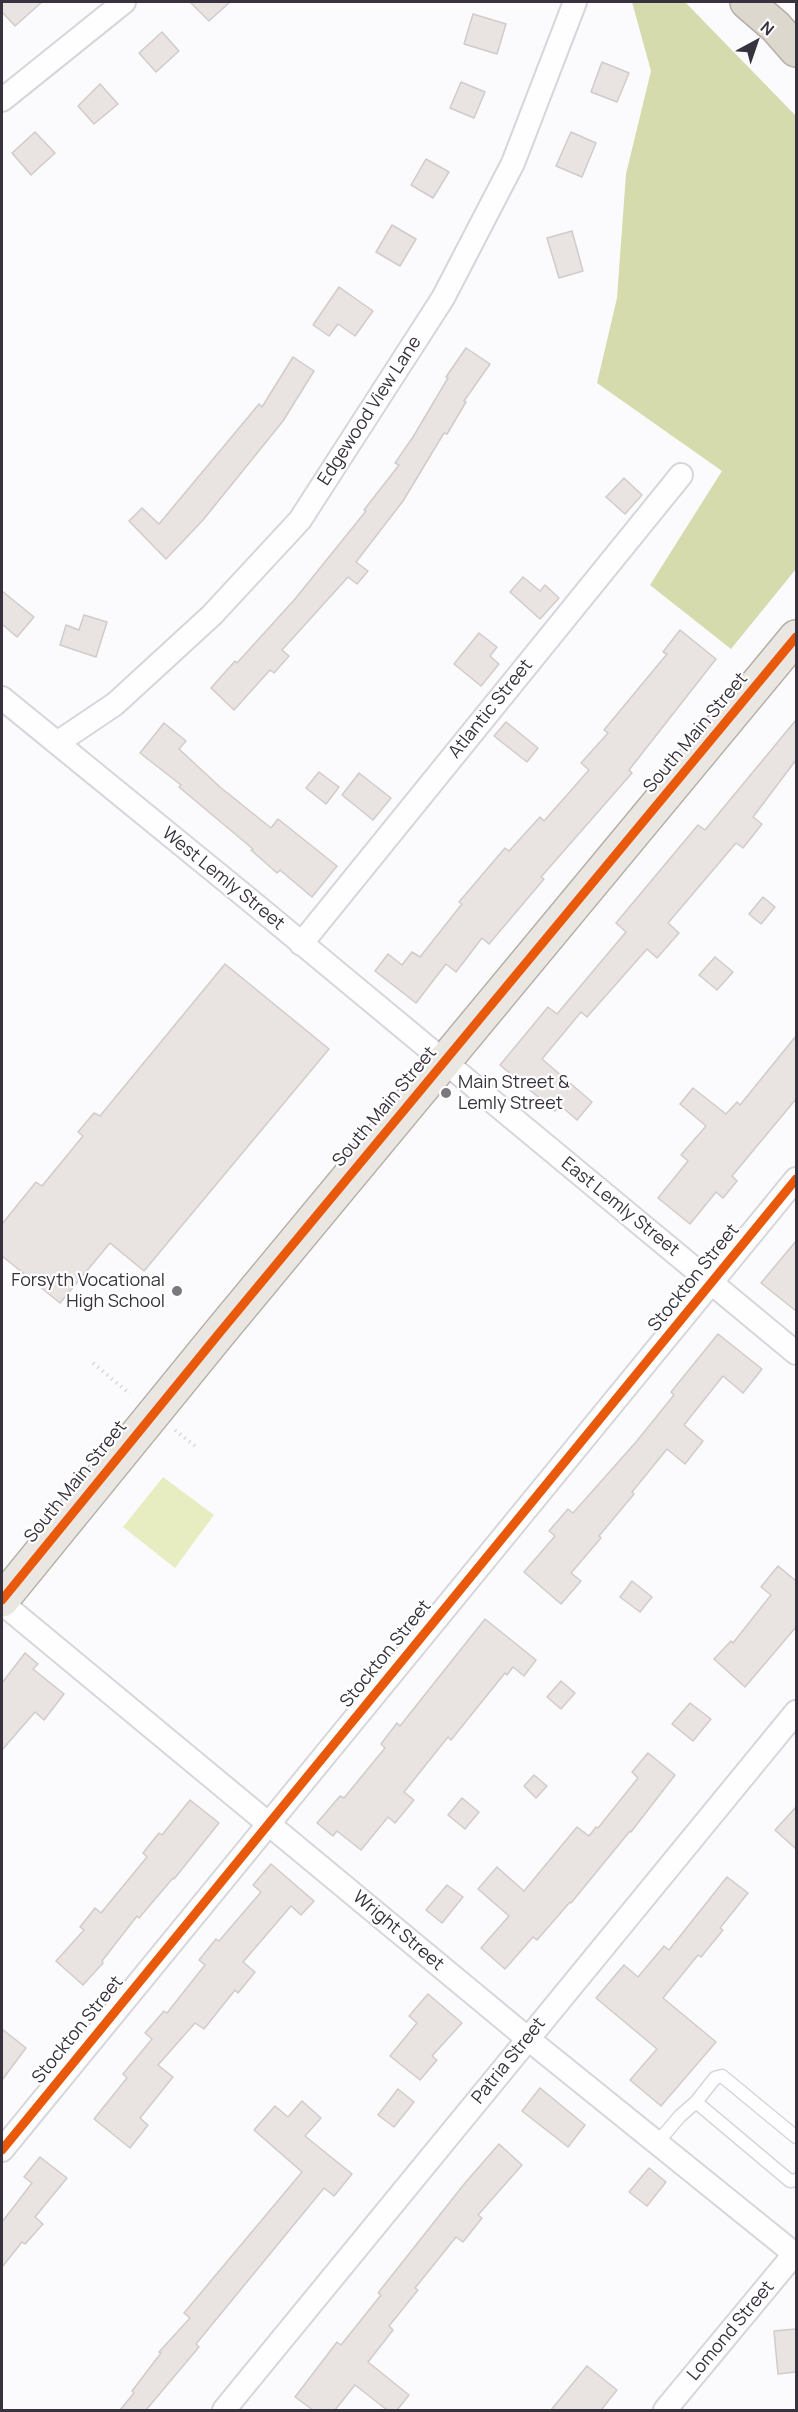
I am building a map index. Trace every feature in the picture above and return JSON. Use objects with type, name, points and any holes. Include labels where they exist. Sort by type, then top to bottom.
[{"type":"highway","points":[[747,2],[776,27],[796,50]]},
{"type":"main road","name":"South Main Street","points":[[2,1601],[796,637]]},
{"type":"street","points":[[2,100],[124,2]]},
{"type":"street","name":"Edgewood View Lane","points":[[57,743],[115,704],[212,615],[300,520],[443,298],[513,164],[575,2]]},
{"type":"street","name":"Atlantic Street","points":[[301,944],[681,475]]},
{"type":"street","name":"West Lemly Street","points":[[2,698],[444,1062]]},
{"type":"street","name":"East Lemly Street","points":[[444,1062],[796,1353]]},
{"type":"street","name":"Stockton Street","points":[[2,2150],[796,1179]]},
{"type":"street","name":"Wright Street","points":[[2,1601],[528,2038],[796,2254]]},
{"type":"street","name":"Patria Street","points":[[224,2410],[796,1712]]},
{"type":"street","name":"Lomond Street","points":[[665,2410],[796,2254]]},
{"type":"lane","points":[[657,2143],[680,2116],[696,2102],[715,2078],[722,2076],[796,2137]]},
{"type":"lane","points":[[696,2102],[790,2181],[796,2180]]},
{"type":"path","points":[[93,1363],[130,1394]]},
{"type":"path","points":[[175,1430],[196,1447]]},
{"type":"green space","points":[[632,2],[685,2],[796,116],[796,569],[731,649],[650,585],[722,471],[597,383],[617,298],[626,174],[651,71]]},
{"type":"green space","points":[[163,1477],[214,1515],[175,1568],[123,1527]]},
{"type":"building","points":[[2,2],[42,2],[15,26],[2,12]]},
{"type":"building","points":[[190,2],[230,2],[209,21]]},
{"type":"building","points":[[473,14],[506,24],[497,54],[464,44]]},
{"type":"building","points":[[162,32],[179,51],[156,72],[139,53]]},
{"type":"building","points":[[602,62],[629,73],[617,102],[591,92]]},
{"type":"building","points":[[461,82],[485,92],[474,118],[450,108]]},
{"type":"building","points":[[100,84],[118,104],[94,124],[78,106]]},
{"type":"building","points":[[35,132],[55,153],[31,175],[12,153]]},
{"type":"building","points":[[571,132],[596,143],[582,177],[556,166]]},
{"type":"building","points":[[426,159],[449,172],[433,198],[411,185]]},
{"type":"building","points":[[392,225],[416,239],[400,266],[376,252]]},
{"type":"building","points":[[572,231],[583,271],[559,278],[547,238]]},
{"type":"building","points":[[339,287],[373,311],[355,336],[338,324],[329,336],[313,325]]},
{"type":"building","points":[[466,348],[490,364],[464,401],[466,402],[447,434],[444,433],[403,501],[356,562],[368,571],[357,584],[348,577],[282,650],[289,656],[274,673],[270,670],[234,710],[211,688],[295,599],[366,511],[364,510],[399,465],[395,463]]},
{"type":"building","points":[[293,357],[314,371],[283,421],[203,520],[166,559],[129,521],[142,508],[159,524],[259,404],[262,407]]},
{"type":"building","points":[[624,478],[642,495],[625,514],[606,497]]},
{"type":"building","points":[[523,577],[540,591],[545,585],[559,598],[540,619],[510,592]]},
{"type":"building","points":[[2,591],[34,617],[17,637],[2,624]]},
{"type":"building","points":[[84,615],[107,622],[96,657],[60,645],[66,625],[79,630]]},
{"type":"building","points":[[680,630],[716,659],[629,770],[632,773],[541,877],[544,879],[489,944],[482,938],[456,972],[446,964],[416,1003],[375,971],[388,954],[402,965],[412,952],[420,957],[462,904],[459,902],[505,848],[509,851],[540,817],[544,821],[589,770],[581,763],[608,733],[604,730],[667,654],[663,652]]},
{"type":"building","points":[[479,633],[497,647],[490,656],[499,664],[481,686],[454,664]]},
{"type":"building","points":[[796,720],[796,760],[753,817],[762,824],[743,848],[736,843],[668,923],[679,933],[657,958],[647,949],[587,1017],[581,1012],[542,1059],[592,1102],[577,1120],[560,1105],[555,1111],[500,1065],[548,1007],[557,1014],[626,932],[616,923],[698,825],[705,830]]},
{"type":"building","points":[[506,722],[538,748],[527,762],[494,736]]},
{"type":"building","points":[[164,723],[186,741],[179,749],[220,787],[271,828],[278,819],[337,866],[312,897],[280,870],[277,873],[251,850],[253,849],[179,787],[181,785],[140,753]]},
{"type":"building","points":[[319,772],[339,787],[326,804],[306,788]]},
{"type":"building","points":[[359,773],[391,798],[373,820],[342,795]]},
{"type":"building","points":[[763,897],[775,907],[761,924],[749,914]]},
{"type":"building","points":[[715,957],[733,972],[717,990],[699,975]]},
{"type":"building","points":[[225,964],[329,1049],[144,1271],[110,1243],[60,1303],[2,1256],[2,1224],[36,1182],[42,1186],[83,1136],[78,1132],[94,1113],[100,1116]]},
{"type":"building","points":[[796,1036],[796,1099],[732,1176],[737,1181],[723,1198],[716,1192],[690,1224],[658,1198],[688,1161],[681,1155],[706,1126],[680,1104],[693,1088],[726,1114],[737,1102],[740,1105]]},
{"type":"building","points":[[796,1241],[796,1311],[761,1283]]},
{"type":"building","points":[[718,1334],[762,1369],[743,1393],[723,1376],[684,1425],[703,1441],[685,1464],[667,1449],[599,1536],[601,1538],[571,1573],[581,1581],[561,1604],[524,1572],[555,1536],[549,1531],[568,1509],[573,1513],[636,1442],[674,1395],[671,1392]]},
{"type":"building","points":[[778,1566],[796,1581],[796,1627],[745,1687],[714,1659],[731,1641],[733,1643],[771,1595],[761,1587]]},
{"type":"building","points":[[632,1581],[652,1597],[640,1612],[620,1597]]},
{"type":"building","points":[[485,1619],[536,1660],[524,1676],[513,1667],[507,1675],[505,1673],[451,1740],[448,1737],[404,1792],[414,1800],[395,1823],[388,1817],[361,1850],[337,1831],[333,1836],[317,1823],[340,1796],[344,1798],[385,1748],[381,1744],[397,1723],[400,1726]]},
{"type":"building","points":[[25,1653],[38,1664],[33,1669],[64,1694],[44,1720],[35,1712],[2,1750],[2,1683]]},
{"type":"building","points":[[561,1681],[575,1693],[561,1709],[547,1697]]},
{"type":"building","points":[[690,1703],[711,1719],[693,1741],[672,1724]]},
{"type":"building","points":[[648,1753],[675,1775],[571,1903],[537,1940],[533,1937],[505,1969],[481,1948],[509,1916],[478,1889],[497,1867],[524,1891],[577,1827],[589,1836],[596,1827],[598,1828],[638,1778],[632,1772]]},
{"type":"building","points":[[534,1775],[547,1786],[536,1798],[524,1786]]},
{"type":"building","points":[[462,1798],[479,1812],[465,1829],[448,1815]]},
{"type":"building","points":[[190,1800],[219,1823],[174,1879],[139,1918],[137,1916],[102,1961],[103,1963],[83,1985],[56,1961],[84,1930],[80,1927],[95,1908],[101,1913],[147,1857],[143,1853],[159,1833],[162,1835]]},
{"type":"building","points":[[796,1807],[796,1849],[775,1830]]},
{"type":"building","points":[[271,1864],[314,1901],[301,1915],[291,1906],[243,1962],[255,1972],[238,1993],[235,1990],[204,2029],[195,2023],[158,2065],[173,2077],[140,2118],[148,2125],[130,2148],[94,2119],[127,2078],[123,2074],[152,2039],[145,2033],[164,2011],[167,2013],[205,1965],[199,1960],[216,1939],[219,1941],[261,1892],[253,1885]]},
{"type":"building","points":[[727,1877],[748,1893],[720,1928],[723,1930],[701,1957],[698,1955],[663,1998],[716,2042],[661,2106],[630,2080],[657,2049],[596,1998],[624,1965],[638,1977],[664,1946],[669,1950]]},
{"type":"building","points":[[447,1885],[463,1897],[442,1923],[426,1910]]},
{"type":"building","points":[[428,1994],[462,2023],[432,2056],[437,2060],[420,2080],[390,2056],[417,2023],[409,2016]]},
{"type":"building","points":[[2,2029],[26,2048],[2,2080]]},
{"type":"building","points":[[540,2088],[585,2125],[568,2147],[522,2111]]},
{"type":"building","points":[[398,2089],[414,2102],[394,2127],[378,2115]]},
{"type":"building","points":[[302,2101],[321,2118],[305,2136],[352,2174],[334,2196],[324,2188],[196,2344],[199,2347],[146,2410],[120,2410],[161,2353],[159,2352],[190,2318],[184,2313],[302,2172],[254,2130],[275,2106],[288,2117]]},
{"type":"building","points":[[499,2144],[522,2165],[478,2215],[482,2218],[463,2242],[456,2237],[415,2288],[418,2290],[389,2326],[393,2330],[368,2362],[409,2395],[397,2410],[387,2410],[355,2385],[335,2410],[313,2410],[295,2397],[337,2342],[341,2345],[381,2295],[378,2293],[465,2183]]},
{"type":"building","points":[[40,2157],[67,2178],[35,2217],[43,2224],[25,2244],[22,2242],[2,2267],[2,2222],[32,2183],[24,2177]]},
{"type":"building","points":[[649,2168],[666,2182],[647,2206],[629,2192]]},
{"type":"building","points":[[796,2329],[796,2372],[778,2374],[774,2331]]},
{"type":"building","points":[[587,2366],[617,2390],[601,2410],[551,2410]]},
{"type":"cycle path","points":[[2,1600],[221,1331],[796,637]]},
{"type":"cycle path","points":[[2,2150],[796,1179]]},
{"type":"place","name":"Main Street & Lemly Street","points":[[446,1093]]},
{"type":"place","name":"Forsyth Vocational High School","points":[[177,1291]]}]
